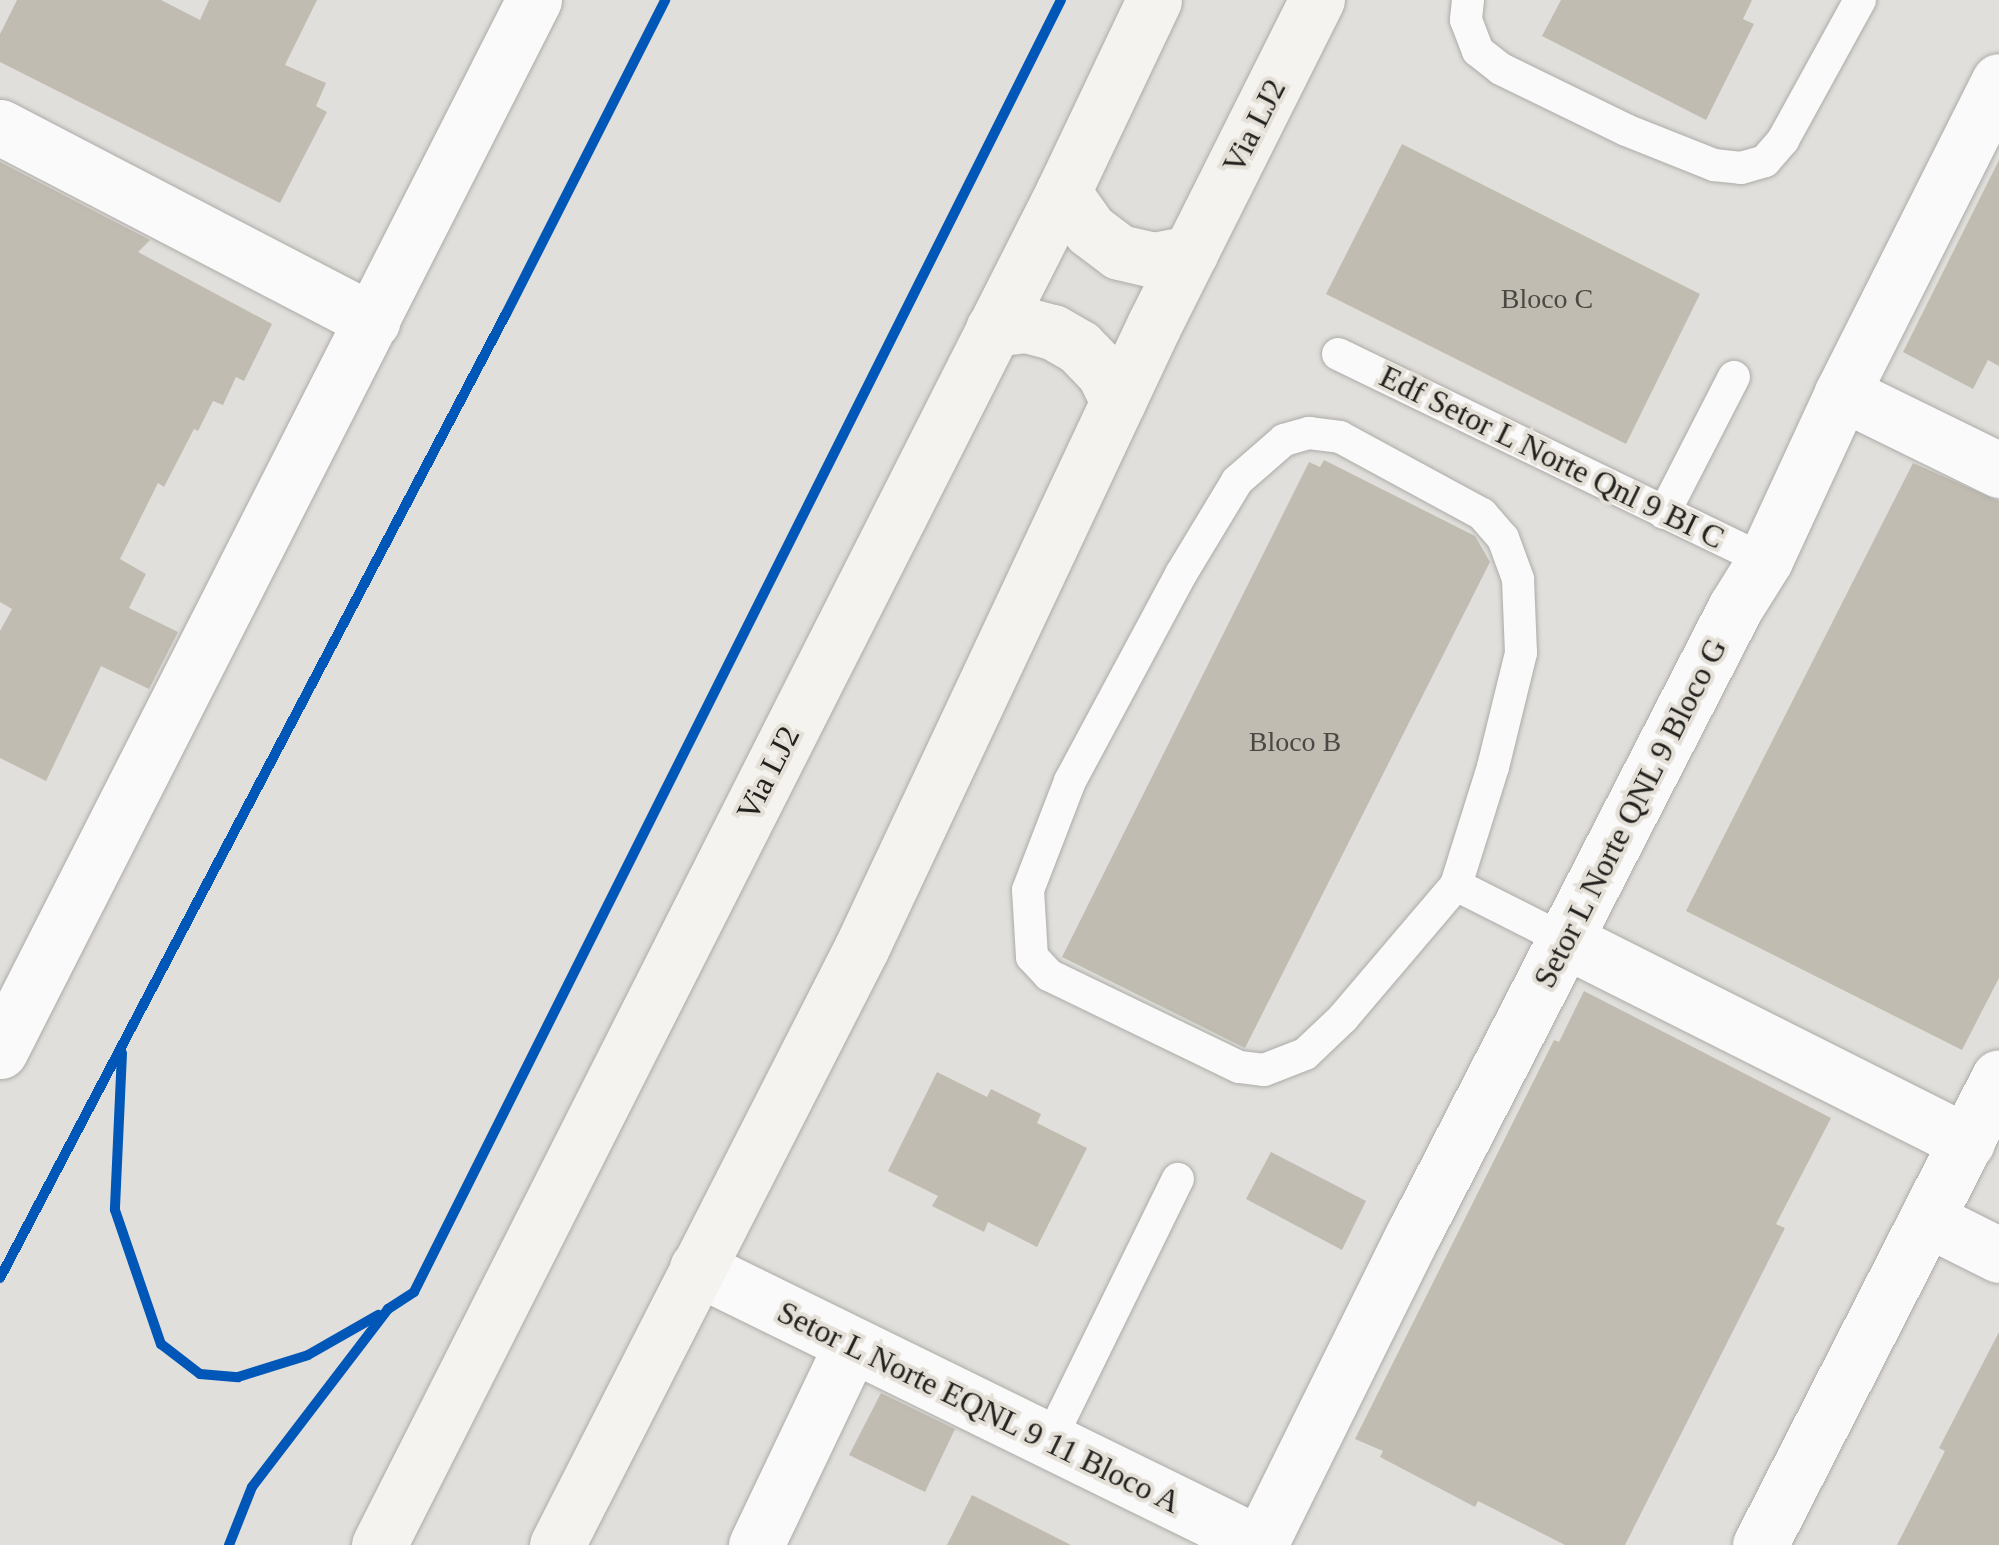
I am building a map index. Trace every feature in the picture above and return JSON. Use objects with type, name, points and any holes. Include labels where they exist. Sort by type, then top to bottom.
[{"type":"main road","name":"Via LJ2","points":[[379,1545],[1063,192],[1154,0]]},
{"type":"main road","name":"Via LJ2","points":[[558,1545],[861,950],[1190,252],[1317,0]]},
{"type":"main road","points":[[1063,192],[1090,230],[1119,252],[1154,260],[1190,252]]},
{"type":"main road","points":[[992,329],[1026,325],[1053,332],[1078,348],[1104,373],[1118,402]]},
{"type":"street","points":[[0,1051],[12,996],[372,321],[534,0]]},
{"type":"street","name":"Setor L Norte QNL 9 Bloco G","points":[[1261,1544],[1735,608],[1766,560],[1842,393],[1999,82]]},
{"type":"street","points":[[0,127],[372,321]]},
{"type":"street","points":[[1842,393],[1999,470]]},
{"type":"street","points":[[1565,940],[1967,1142]]},
{"type":"street","points":[[1760,1545],[1999,1077]]},
{"type":"street","points":[[1929,1220],[1999,1254]]},
{"type":"street","name":"Setor L Norte EQNL 9 11 Bloco A","points":[[697,1268],[1261,1544]]},
{"type":"street","points":[[756,1545],[851,1346]]},
{"type":"lane","points":[[1468,0],[1466,20],[1478,51],[1501,69],[1626,130],[1714,165],[1740,168],[1764,160],[1783,140],[1860,0]]},
{"type":"lane","name":"Edf Setor L Norte Qnl 9 BI C","points":[[1338,354],[1766,560]]},
{"type":"lane","points":[[1664,513],[1734,377]]},
{"type":"lane","points":[[1309,433],[1340,437],[1482,514],[1503,538],[1518,579],[1522,653],[1493,767],[1456,884],[1343,1018],[1306,1054],[1264,1070],[1239,1067],[1104,1004],[1050,974],[1032,957],[1028,890],[1070,781],[1181,574],[1237,481],[1284,440],[1309,433]]},
{"type":"lane","points":[[1456,884],[1565,940]]},
{"type":"lane","points":[[1049,1442],[1178,1180]]},
{"type":"building","points":[[17,0],[161,0],[200,20],[209,0],[317,0],[285,65],[326,83],[316,106],[327,112],[280,203],[0,62],[0,34]]},
{"type":"building","points":[[1561,0],[1752,0],[1743,19],[1754,24],[1706,120],[1542,36]]},
{"type":"building","points":[[1402,144],[1700,294],[1626,444],[1326,294]]},
{"type":"building","points":[[1999,160],[1999,366],[1988,360],[1973,389],[1903,352]]},
{"type":"building","points":[[0,162],[150,240],[138,252],[272,324],[244,381],[236,377],[223,405],[213,401],[164,487],[158,483],[120,559],[146,574],[129,608],[178,632],[149,689],[101,666],[46,781],[0,758],[0,631],[12,609],[0,602]]},
{"type":"building","points":[[1324,460],[1475,536],[1490,562],[1245,1048],[1062,957],[1309,462],[1320,467]]},
{"type":"building","points":[[1913,463],[1999,501],[1999,978],[1962,1050],[1686,911]]},
{"type":"building","points":[[1584,991],[1831,1118],[1776,1224],[1785,1228],[1625,1545],[1565,1545],[1478,1501],[1475,1507],[1380,1457],[1383,1451],[1355,1439],[1554,1040],[1559,1042]]},
{"type":"building","points":[[937,1072],[987,1097],[991,1089],[1041,1114],[1037,1123],[1087,1148],[1037,1247],[988,1222],[984,1232],[932,1206],[938,1196],[888,1171]]},
{"type":"building","points":[[1271,1152],[1366,1201],[1342,1250],[1246,1199]]},
{"type":"building","points":[[1999,1332],[1999,1545],[1897,1545],[1945,1451],[1939,1448]]},
{"type":"building","points":[[881,1393],[955,1429],[925,1492],[849,1455]]},
{"type":"building","points":[[972,1495],[1071,1545],[947,1545]]},
{"type":"cycle path","points":[[0,1278],[506,314],[665,0]]},
{"type":"cycle path","points":[[229,1545],[252,1487],[388,1309],[414,1292],[1061,0]]},
{"type":"cycle path","points":[[122,1053],[115,1210],[161,1344],[200,1374],[238,1377],[308,1355],[378,1315]]}]
